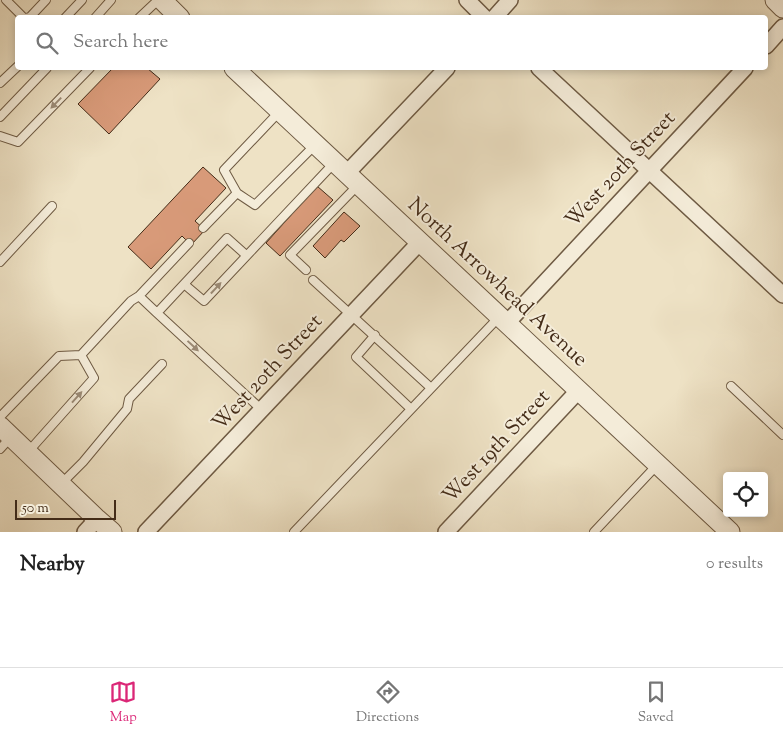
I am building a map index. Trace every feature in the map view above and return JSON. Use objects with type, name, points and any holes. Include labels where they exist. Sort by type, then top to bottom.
[{"type":"street","points":[[160,0],[177,15]]},
{"type":"street","points":[[467,0],[483,15]]},
{"type":"street","points":[[497,15],[510,0]]},
{"type":"street","points":[[774,0],[783,8]]},
{"type":"street","points":[[768,44],[783,27]]},
{"type":"street","name":"North Arrowhead Avenue","points":[[236,70],[730,532]]},
{"type":"street","points":[[347,173],[445,70]]},
{"type":"street","points":[[541,70],[783,295]]},
{"type":"street","name":"West 20th Street","points":[[503,320],[650,170],[743,70]]},
{"type":"street","name":"West 20th Street","points":[[146,532],[420,242]]},
{"type":"street","name":"West 19th Street","points":[[446,532],[579,390]]},
{"type":"street","points":[[4,437],[28,452],[61,484],[91,526],[112,532]]},
{"type":"lane","points":[[6,0],[22,15]]},
{"type":"lane","points":[[32,15],[46,0]]},
{"type":"lane","points":[[68,15],[82,0]]},
{"type":"lane","points":[[97,15],[111,0]]},
{"type":"lane","points":[[142,15],[160,0]]},
{"type":"lane","points":[[0,83],[15,69]]},
{"type":"lane","points":[[0,117],[45,70]]},
{"type":"lane","points":[[0,136],[18,142],[88,70]]},
{"type":"lane","points":[[280,111],[224,170],[237,193],[255,205],[316,144]]},
{"type":"lane","points":[[184,284],[204,302],[246,255],[347,173]]},
{"type":"lane","points":[[306,270],[290,255],[347,173]]},
{"type":"lane","points":[[203,228],[237,193]]},
{"type":"lane","points":[[0,262],[52,206]]},
{"type":"lane","points":[[157,313],[227,238],[246,255]]},
{"type":"lane","points":[[0,417],[59,356],[82,355],[131,301],[139,296],[189,243]]},
{"type":"lane","points":[[313,280],[431,388]]},
{"type":"lane","points":[[139,296],[262,410]]},
{"type":"lane","points":[[294,532],[431,388],[503,320]]},
{"type":"lane","points":[[375,335],[356,357],[411,409]]},
{"type":"lane","points":[[28,452],[94,378],[82,355]]},
{"type":"lane","points":[[61,484],[83,462],[127,408],[129,399],[162,364]]},
{"type":"lane","points":[[731,386],[783,435]]},
{"type":"lane","points":[[594,532],[658,464]]},
{"type":"building","points":[[111,70],[149,70],[160,79],[109,134],[78,104]]},
{"type":"building","points":[[203,167],[226,188],[195,221],[205,230],[191,245],[182,236],[151,269],[128,247]]},
{"type":"building","points":[[317,186],[333,200],[280,256],[266,243]]},
{"type":"building","points":[[344,212],[360,226],[344,242],[341,240],[325,258],[313,246]]}]
